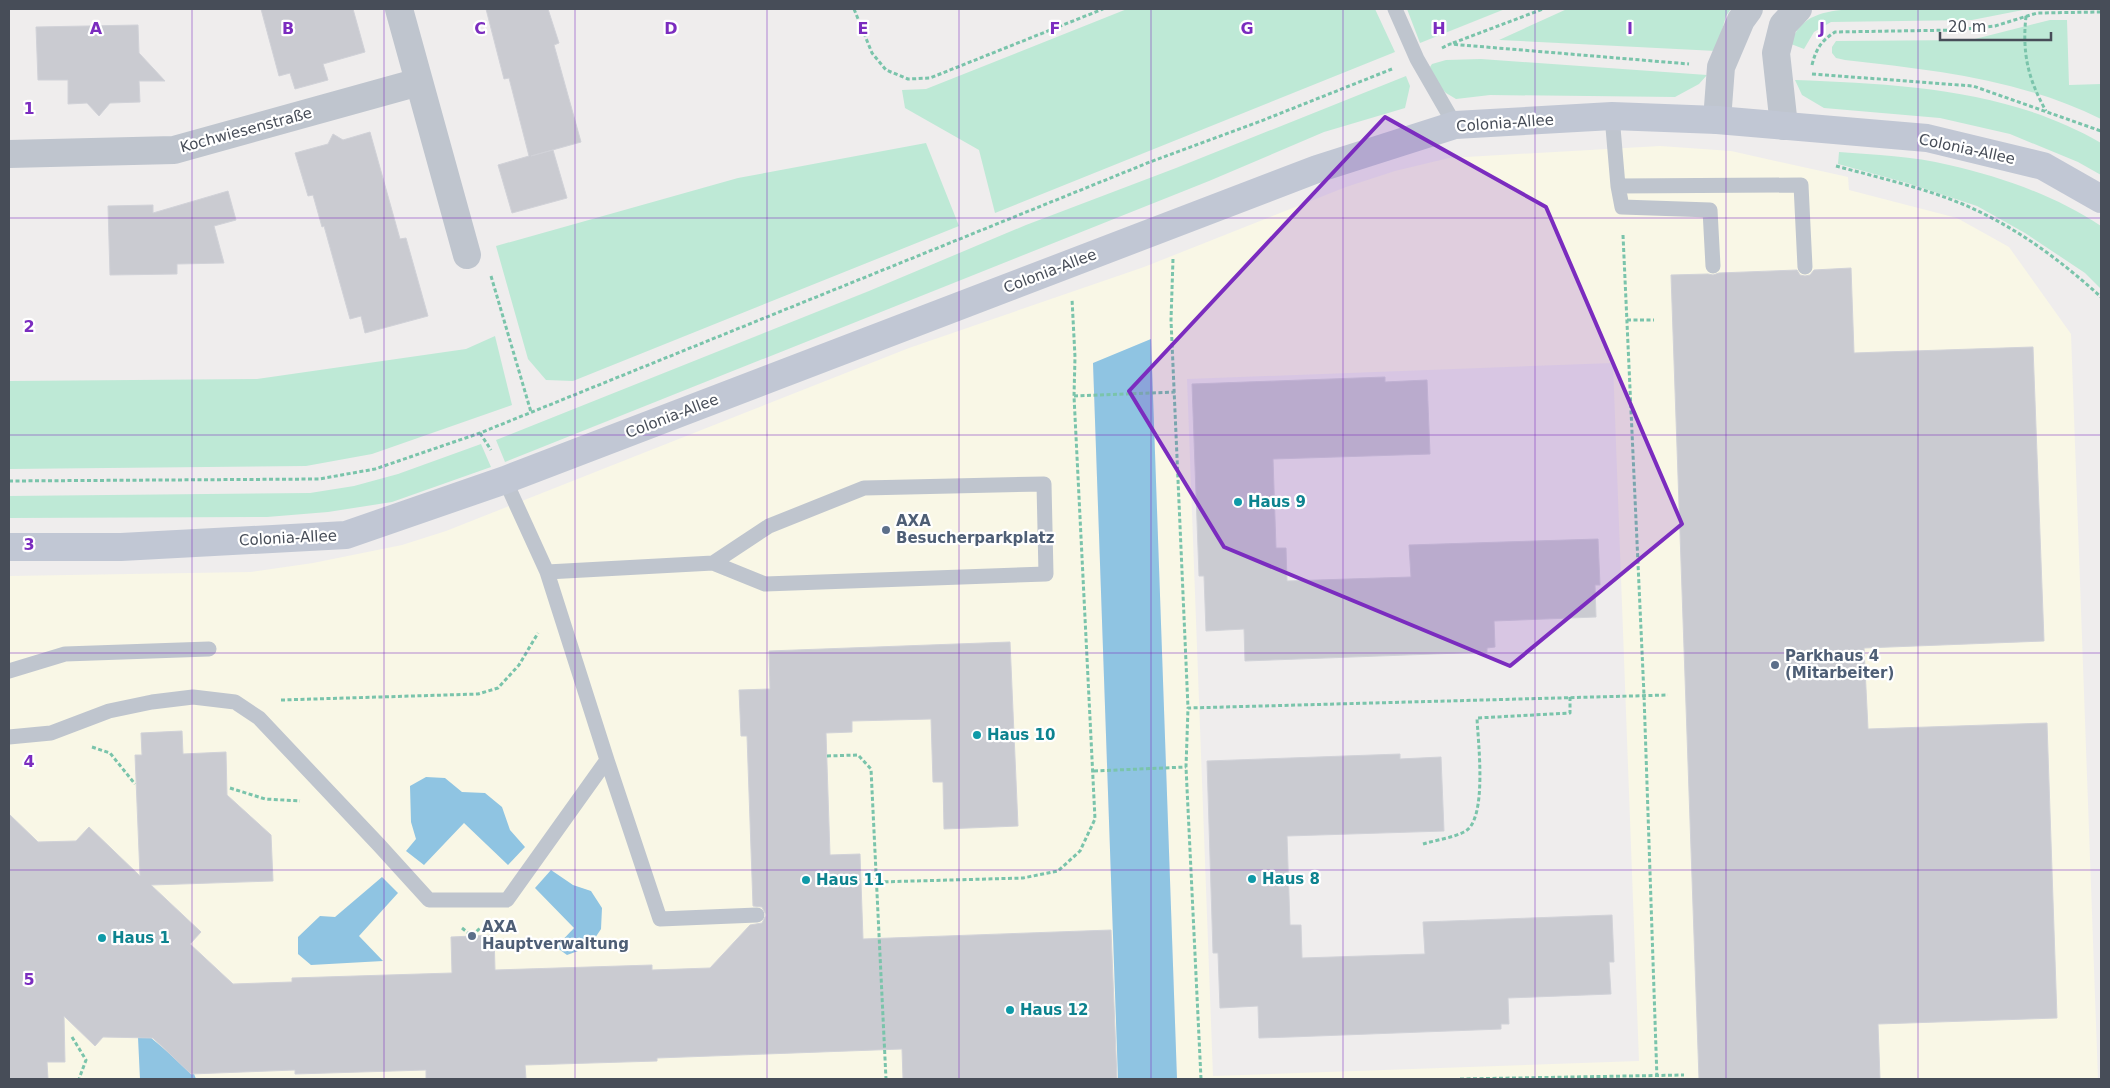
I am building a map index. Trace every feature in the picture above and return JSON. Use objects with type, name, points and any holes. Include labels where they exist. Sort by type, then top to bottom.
[{"type":"main road","name":"Colonia-Allee","points":[[9,547],[121,547],[346,535],[505,480],[1317,169],[1455,125],[1612,116],[1718,120],[1927,138],[2043,166],[2101,199]]},
{"type":"street","points":[[399,9],[467,255]]},
{"type":"street","points":[[1718,120],[1722,67],[1741,20],[1749,9]]},
{"type":"street","points":[[1784,126],[1776,53],[1783,25],[1798,9]]},
{"type":"street","name":"Kochwiesenstraße","points":[[9,154],[174,150],[419,82]]},
{"type":"lane","points":[[1395,9],[1417,58],[1455,125]]},
{"type":"lane","points":[[1612,116],[1618,186],[1622,207],[1710,210],[1713,266]]},
{"type":"lane","points":[[1618,186],[1801,185],[1805,267]]},
{"type":"lane","points":[[505,480],[547,572],[660,919],[757,915]]},
{"type":"lane","points":[[547,572],[713,563],[765,584],[1046,574],[1044,484],[864,488],[770,526],[713,563]]},
{"type":"lane","points":[[9,671],[65,654],[210,649]]},
{"type":"lane","points":[[9,737],[51,733],[109,711],[152,702],[193,697],[235,702],[259,718],[429,900],[507,900],[607,760]]},
{"type":"path","points":[[854,9],[872,53],[886,70],[908,79],[930,78],[1103,9]]},
{"type":"path","points":[[1450,44],[1543,9]]},
{"type":"path","points":[[1811,73],[1815,52],[1823,39],[1835,32],[1957,30],[1995,26],[2037,13],[2101,12]]},
{"type":"path","points":[[2026,16],[2025,45],[2028,71],[2035,92],[2046,111]]},
{"type":"path","points":[[1831,164],[1947,198],[1999,222],[2074,272],[2101,297]]},
{"type":"path","points":[[1622,207],[1644,695],[1657,1079]]},
{"type":"path","points":[[1175,224],[1171,320],[1188,708],[1186,768],[1201,1079]]},
{"type":"path","points":[[467,255],[489,270],[532,412]]},
{"type":"path","points":[[878,882],[1022,878],[1058,871],[1080,851],[1095,818],[1074,396],[1075,356],[1070,263]]},
{"type":"path","points":[[1627,320],[1654,320]]},
{"type":"path","points":[[1074,396],[1175,392]]},
{"type":"path","points":[[235,702],[478,694],[498,688],[519,665],[557,601]]},
{"type":"path","points":[[1188,708],[1668,695]]},
{"type":"path","points":[[1424,844],[1466,832],[1477,816],[1480,798],[1477,718],[1570,713],[1570,698]]},
{"type":"path","points":[[51,733],[110,753],[135,784]]},
{"type":"path","points":[[827,756],[858,755],[872,769],[886,1079]]},
{"type":"path","points":[[1094,771],[1186,768]]},
{"type":"path","points":[[230,788],[265,799],[340,803]]},
{"type":"path","points":[[72,1037],[86,1060],[79,1079]]},
{"type":"path","points":[[1460,1079],[1684,1075]]},
{"type":"highlighted area","points":[[1385,117],[1546,207],[1682,524],[1510,666],[1224,547],[1129,391]]},
{"type":"shaded area","name":"AXA Hauptverwaltung","points":[[1660,146],[1731,151],[1848,177],[1849,190],[1957,218],[2009,247],[2071,334],[2098,1079],[1177,1079],[1151,339],[1093,364],[1118,1079],[196,1079],[194,1074],[138,1037],[140,1079],[9,1079],[9,576],[251,572],[313,563],[402,545],[446,531],[909,348],[1144,267],[1346,187],[1395,171],[1449,158]],"holes":[[[1613,363],[1639,1061],[1213,1076],[1187,379]]]},
{"type":"green space","points":[[1127,9],[1375,9],[1395,52],[995,213],[979,150],[905,108],[902,90],[926,89]]},
{"type":"green space","points":[[1407,9],[1505,9],[1420,43]]},
{"type":"green space","points":[[1567,9],[1731,9],[1726,16],[1716,51],[1499,40]]},
{"type":"green space","points":[[1851,9],[2028,9],[1972,20],[1831,22],[1814,32],[1804,49],[1791,44],[1800,27],[1814,16],[1832,11]]},
{"type":"green space","points":[[2050,20],[2067,20],[2069,85],[2101,84],[2101,119],[2070,105],[2008,85],[1911,68],[1845,60],[1836,58],[1832,53],[1832,47],[1836,41],[1971,40]]},
{"type":"green space","points":[[1481,59],[1707,75],[1699,84],[1675,97],[1490,95],[1456,99],[1437,84],[1430,67],[1432,64],[1446,60]]},
{"type":"green space","points":[[1406,76],[1410,86],[1405,108],[1324,132],[1209,181],[505,462],[496,440],[869,291],[1026,225],[1176,168]]},
{"type":"green space","points":[[1795,80],[1913,87],[1991,100],[2029,111],[2066,125],[2101,143],[2101,175],[2078,162],[2010,134],[1940,118],[1824,108],[1802,95]]},
{"type":"green space","points":[[926,143],[959,226],[573,381],[546,380],[528,359],[496,246],[738,178]]},
{"type":"green space","points":[[1839,152],[1935,162],[1989,175],[2047,197],[2084,215],[2101,226],[2101,289],[2085,273],[2025,233],[1977,206],[1907,183],[1838,164]]},
{"type":"green space","points":[[495,336],[512,405],[372,454],[306,466],[9,469],[9,381],[257,379],[466,349]]},
{"type":"green space","points":[[481,444],[491,467],[392,502],[328,512],[267,517],[9,518],[9,496],[310,493],[354,486],[398,474]]},
{"type":"water","points":[[1151,339],[1177,1079],[1118,1079],[1093,363]]},
{"type":"water","points":[[426,777],[445,778],[462,792],[485,793],[502,807],[510,830],[525,847],[508,865],[464,823],[424,865],[406,851],[416,839],[411,822],[410,786]]},
{"type":"water","points":[[551,870],[573,885],[591,891],[602,908],[601,929],[589,947],[567,955],[556,947],[574,928],[535,888]]},
{"type":"water","points":[[382,877],[398,893],[359,936],[383,961],[311,965],[298,954],[298,937],[320,916],[335,917]]},
{"type":"water","points":[[138,1037],[150,1037],[194,1074],[196,1079],[140,1079]]},
{"type":"building","points":[[261,9],[353,9],[365,52],[323,64],[328,80],[295,89],[290,73],[279,76]]},
{"type":"building","points":[[486,9],[548,9],[559,43],[554,45],[581,142],[531,156],[553,150],[567,198],[512,213],[498,165],[529,156],[509,78],[504,79]]},
{"type":"building","points":[[138,25],[139,53],[165,81],[139,81],[140,102],[110,103],[99,116],[87,103],[68,104],[68,80],[38,80],[36,27]]},
{"type":"building","points":[[370,132],[400,239],[406,238],[428,316],[365,333],[361,316],[350,319],[324,226],[322,227],[313,195],[308,196],[295,153],[328,144],[333,134],[343,140]]},
{"type":"building","points":[[228,191],[236,220],[214,226],[224,263],[177,264],[177,274],[110,275],[108,206],[153,205],[153,213]]},
{"type":"building","name":"Parkhaus 4 (Mitarbeiter)","points":[[1851,268],[1854,353],[2033,347],[2044,641],[1864,648],[1868,729],[2047,723],[2057,1018],[1878,1024],[1880,1079],[1699,1079],[1671,275],[1713,275],[1719,273],[1797,270],[1800,275],[1805,276],[1810,275],[1814,270]]},
{"type":"building","name":"Haus 9","points":[[1385,377],[1385,382],[1427,380],[1430,454],[1273,459],[1276,548],[1286,548],[1287,581],[1411,577],[1409,545],[1598,539],[1600,585],[1595,585],[1596,617],[1494,621],[1495,647],[1487,648],[1487,652],[1245,661],[1244,629],[1206,631],[1204,576],[1199,576],[1192,384]]},
{"type":"building","points":[[1010,642],[1018,826],[944,829],[943,782],[933,782],[931,719],[852,721],[852,732],[826,733],[830,855],[860,854],[863,939],[1111,930],[1117,1079],[903,1079],[902,1049],[657,1058],[657,1061],[525,1065],[526,1079],[426,1079],[426,1070],[295,1074],[295,1070],[191,1074],[153,1038],[103,1037],[95,1046],[64,1016],[65,1062],[47,1062],[48,1079],[9,1079],[9,814],[38,842],[76,841],[89,827],[140,876],[135,755],[142,755],[141,733],[182,731],[183,754],[226,752],[227,795],[271,835],[273,881],[151,885],[201,932],[190,944],[233,984],[292,982],[292,978],[452,973],[451,937],[494,935],[495,970],[652,965],[652,970],[710,968],[750,925],[762,923],[766,915],[762,907],[753,906],[747,736],[741,736],[739,690],[770,689],[769,651]]},
{"type":"building","name":"Haus 8","points":[[1400,754],[1400,759],[1441,757],[1444,831],[1287,836],[1290,925],[1301,925],[1302,958],[1425,954],[1423,922],[1612,915],[1614,962],[1609,962],[1611,994],[1508,998],[1509,1024],[1501,1024],[1501,1029],[1290,1037],[1259,1038],[1258,1006],[1220,1008],[1218,953],[1213,953],[1207,761]]},
{"type":"place","name":"Haus 9","points":[[1238,502]]},
{"type":"place","name":"AXA Besucherparkplatz","points":[[886,530]]},
{"type":"place","name":"Parkhaus 4 (Mitarbeiter)","points":[[1775,665]]},
{"type":"place","name":"Haus 10","points":[[977,735]]},
{"type":"place","name":"Haus 8","points":[[1252,879]]},
{"type":"place","name":"Haus 11","points":[[806,880]]},
{"type":"place","name":"AXA Hauptverwaltung","points":[[472,936]]},
{"type":"place","name":"Haus 1","points":[[102,938]]},
{"type":"place","name":"Haus 12","points":[[1010,1010]]}]
